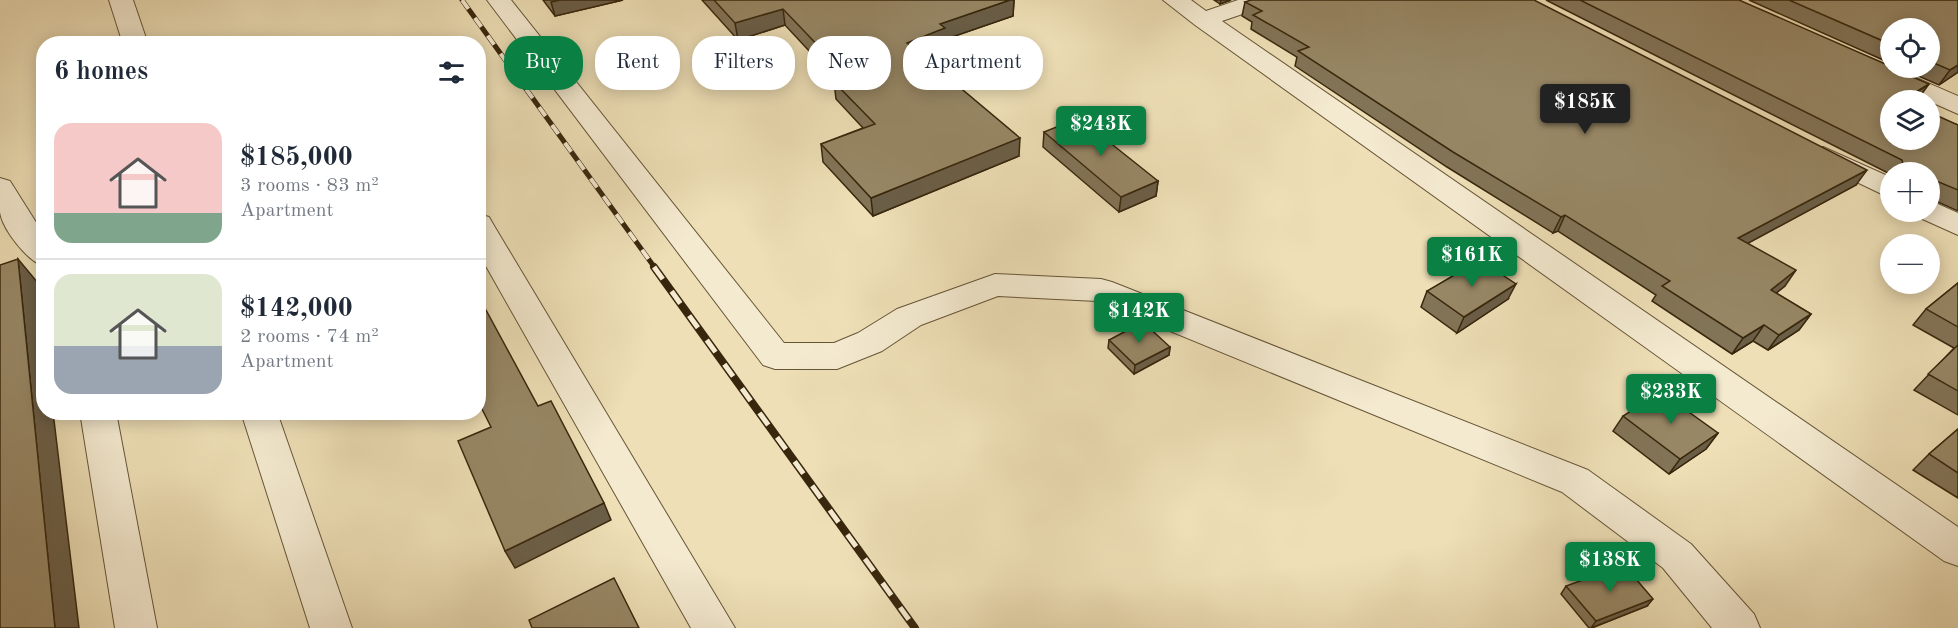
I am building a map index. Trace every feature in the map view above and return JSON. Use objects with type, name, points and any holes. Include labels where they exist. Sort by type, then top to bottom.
[{"type":"street","points":[[121,0],[133,36]]},
{"type":"street","points":[[499,0],[775,356],[837,356],[870,342],[909,317],[995,285],[1101,290],[1575,481],[1677,556],[1738,628]]},
{"type":"street","points":[[1175,0],[1958,549]]},
{"type":"street","points":[[1203,20],[1261,0]]},
{"type":"street","points":[[1862,63],[1958,106]]},
{"type":"street","points":[[1806,146],[1880,184]]},
{"type":"street","points":[[0,187],[25,233],[36,246]]},
{"type":"street","points":[[1940,216],[1958,225]]},
{"type":"street","points":[[486,238],[714,628]]},
{"type":"street","points":[[99,420],[136,628]]},
{"type":"street","points":[[262,420],[331,628]]},
{"type":"building","points":[[714,0],[1010,0],[940,24],[945,28],[925,36],[903,36],[903,90],[963,90],[1020,138],[871,198],[821,144],[875,124],[842,90],[891,90],[891,36],[809,36],[783,9],[735,23]]},
{"type":"building","points":[[1251,0],[1534,0],[1867,170],[1738,238],[1796,270],[1771,290],[1811,314],[1779,335],[1764,325],[1743,338],[1662,286],[1670,281],[1565,215],[1561,217],[1453,152],[1298,51],[1309,47],[1253,15],[1262,11],[1245,2]]},
{"type":"building","points":[[1580,0],[1739,0],[1880,62],[1880,78],[1915,78],[1929,84],[1919,90],[1880,90],[1880,149]]},
{"type":"building","points":[[1789,0],[1958,0],[1958,65],[1950,70],[1940,66],[1940,18],[1880,18],[1880,40]]},
{"type":"building","points":[[1940,117],[1958,125],[1958,190],[1940,183],[1940,162],[1902,162],[1882,150],[1940,150]]},
{"type":"building","points":[[1079,118],[1158,181],[1121,197],[1044,132]]},
{"type":"building","points":[[18,259],[55,628],[0,628],[0,265]]},
{"type":"building","points":[[1480,260],[1516,284],[1464,317],[1427,291]]},
{"type":"building","points":[[1958,283],[1958,327],[1926,309]]},
{"type":"building","points":[[486,310],[538,406],[551,401],[604,503],[505,551],[458,441],[491,427],[486,417]]},
{"type":"building","points":[[1143,322],[1170,347],[1135,365],[1109,340]]},
{"type":"building","points":[[1958,345],[1958,391],[1928,374]]},
{"type":"building","points":[[1661,392],[1718,433],[1680,459],[1623,416]]},
{"type":"building","points":[[1958,429],[1958,473],[1929,454]]},
{"type":"building","points":[[1624,565],[1653,599],[1596,621],[1566,586]]},
{"type":"building","points":[[614,578],[639,628],[532,628],[529,620]]},
{"type":"railway","points":[[462,0],[655,268]]},
{"type":"railway","points":[[654,267],[915,628]]}]
